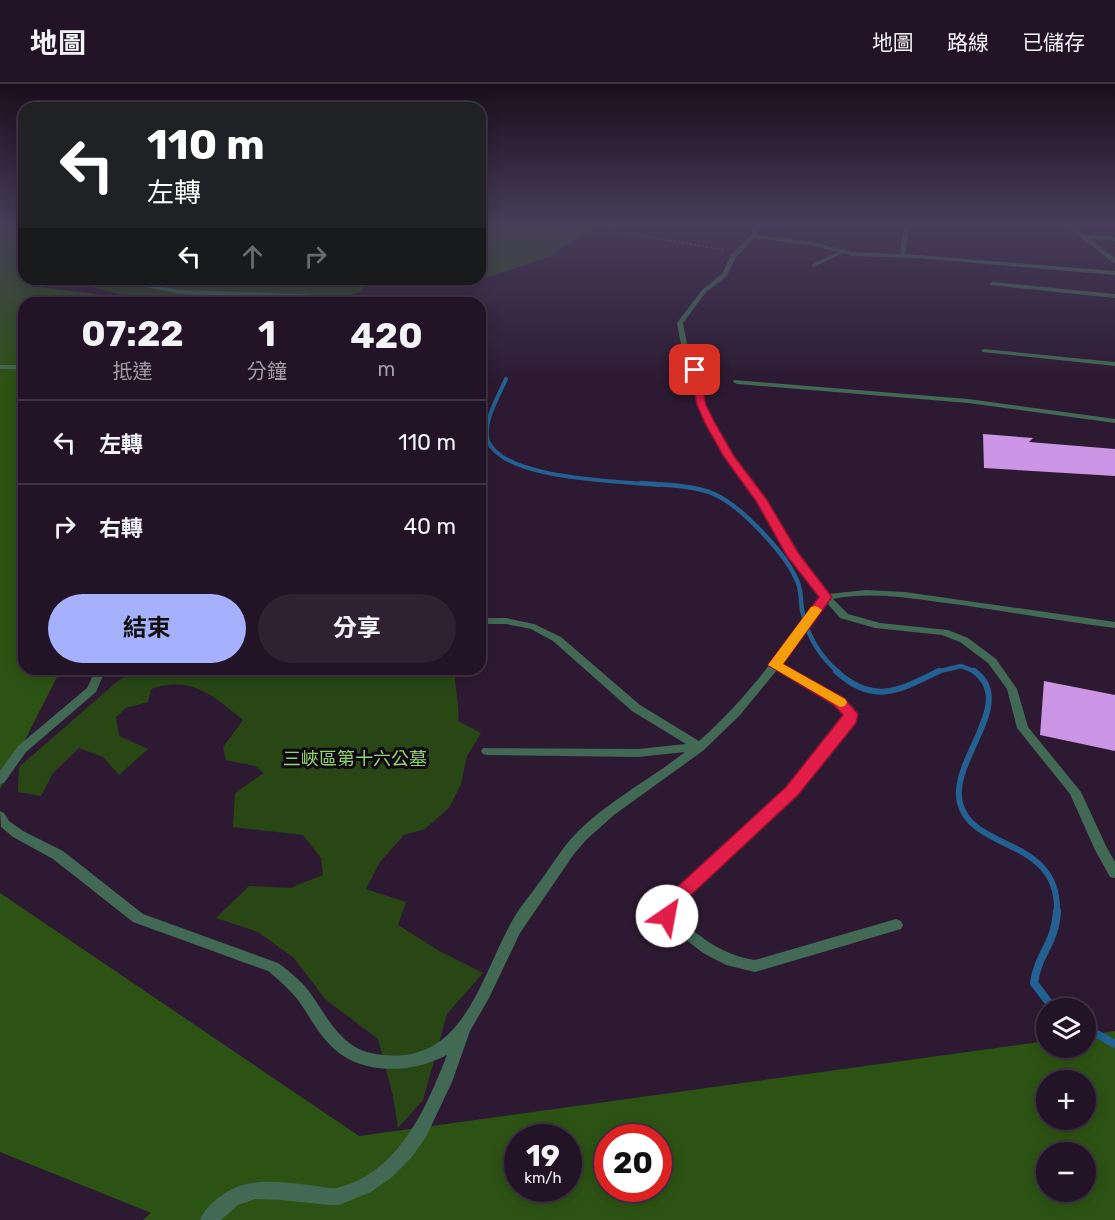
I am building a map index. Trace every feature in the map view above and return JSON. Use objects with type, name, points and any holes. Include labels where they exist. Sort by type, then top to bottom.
[{"type":"lane","points":[[724,276],[704,291],[680,323],[687,360],[695,370],[702,405],[729,457],[762,500],[794,556],[844,616],[859,622],[944,632],[964,640],[993,661],[1012,689],[1023,728],[1075,792],[1101,850],[1115,873]]},
{"type":"lane","points":[[992,284],[1115,296]]},
{"type":"lane","points":[[142,285],[180,292],[312,297]]},
{"type":"lane","points":[[984,351],[1115,364]]},
{"type":"lane","points":[[0,367],[18,367]]},
{"type":"lane","points":[[737,382],[968,401],[1115,421]]},
{"type":"lane","points":[[209,1220],[235,1194],[256,1190],[337,1196],[363,1187],[393,1164],[418,1136],[435,1104],[465,1026],[515,927],[581,837],[650,780],[700,747],[729,719],[775,665],[826,597],[852,591],[878,591],[1115,625]]},
{"type":"lane","points":[[486,621],[506,621],[534,627],[557,639],[636,708],[700,747]]},
{"type":"lane","points":[[775,665],[848,708],[850,720],[792,791],[668,906],[667,916],[728,961],[741,966],[755,966],[896,925]]},
{"type":"lane","points":[[0,780],[22,749],[92,690],[98,675]]},
{"type":"lane","points":[[488,751],[638,753],[700,747]]},
{"type":"lane","points":[[0,816],[5,824],[18,834],[58,855],[138,918],[273,967],[289,977],[319,1023],[341,1046],[369,1060],[396,1062],[425,1057],[445,1048],[465,1026]]},
{"type":"green space","points":[[0,276],[18,276],[18,285],[34,285],[32,286],[118,297],[18,297],[18,675],[58,675],[0,789]]},
{"type":"green space","points":[[84,285],[368,285],[347,297],[127,296]]},
{"type":"green space","name":"三峽區第十六公墓","points":[[130,675],[455,676],[458,721],[481,733],[467,756],[461,784],[449,808],[425,829],[404,835],[380,862],[366,889],[406,902],[398,925],[441,952],[483,973],[447,1014],[423,1100],[398,1128],[393,1096],[378,1039],[325,999],[294,958],[258,932],[216,918],[249,886],[290,888],[323,875],[321,858],[303,835],[233,827],[235,793],[264,773],[255,766],[226,760],[223,747],[243,720],[211,696],[189,686],[165,685],[151,689],[148,702],[126,708],[116,717],[119,736],[148,749],[119,775],[103,757],[79,748],[53,773],[41,796],[18,792],[19,767],[119,680]]},
{"type":"green space","points":[[0,893],[359,1136],[1036,1043],[1036,1058],[1096,1058],[1096,1034],[1115,1031],[1115,1220],[143,1220],[151,1213],[0,1152]]},
{"type":"building","points":[[983,434],[1033,438],[1029,442],[1115,449],[1115,476],[984,468]]},
{"type":"building","points":[[1044,681],[1115,695],[1115,751],[1040,735]]},
{"type":"waterway","points":[[506,379],[487,426],[488,441],[498,454],[516,464],[539,471],[592,480],[659,485]]},
{"type":"waterway","points":[[641,483],[678,486],[714,494],[750,520],[774,545],[792,571],[799,587],[808,631],[826,660],[838,672]]},
{"type":"waterway","points":[[938,672],[961,666],[974,671]]},
{"type":"waterway","points":[[836,671],[850,682],[875,691],[899,689],[938,672]]},
{"type":"waterway","points":[[974,671],[986,684],[989,699],[986,715],[964,769],[959,787],[960,803],[968,819],[981,830],[1031,858],[1045,870],[1054,888],[1057,912]]},
{"type":"waterway","points":[[1045,998],[1034,983],[1039,964],[1056,923],[1057,912]]},
{"type":"waterway","points":[[1096,1034],[1115,1044]]},
{"type":"slow traffic","points":[[816,610],[775,665],[840,702]]},
{"type":"route","points":[[667,916],[668,906],[792,791],[850,720],[851,714],[848,708],[839,702],[775,665],[826,597],[808,577],[762,500],[729,457],[702,405],[695,370]]}]
